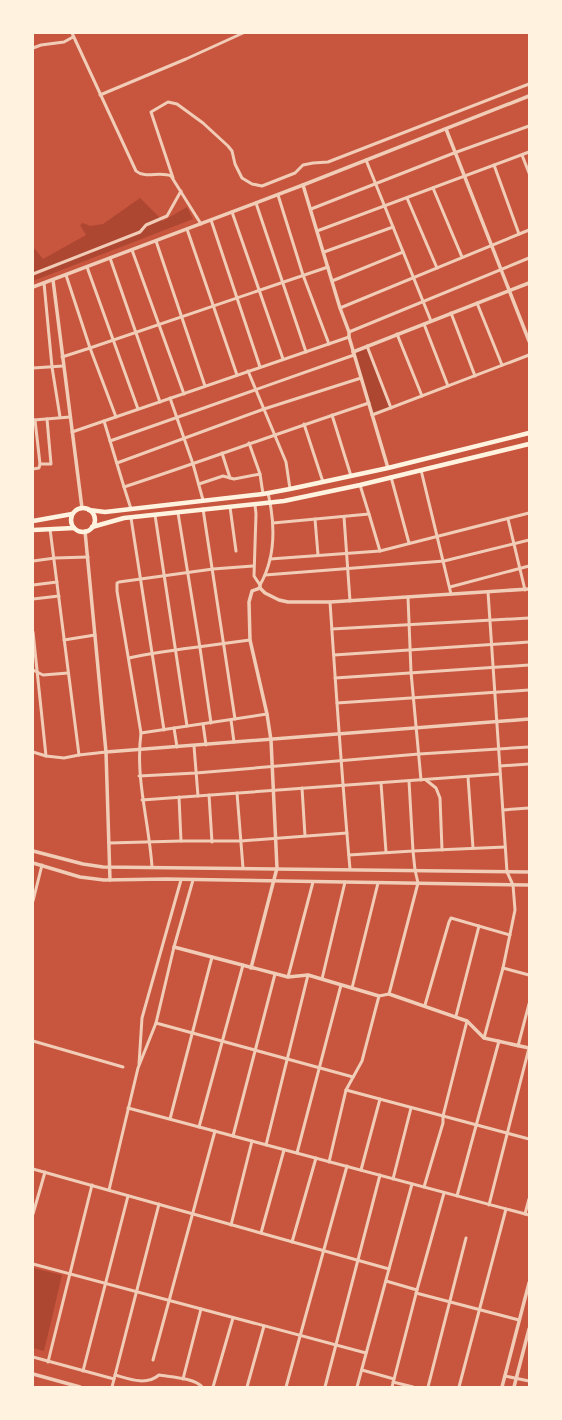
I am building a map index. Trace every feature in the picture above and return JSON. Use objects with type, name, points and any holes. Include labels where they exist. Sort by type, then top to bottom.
[{"type":"main road","points":[[33,521],[72,514],[78,509],[82,508],[105,512],[290,490],[388,468],[529,433]]},
{"type":"main road","points":[[33,530],[74,528],[85,531],[92,527],[124,518],[270,503],[360,485],[529,444]]},
{"type":"main road","points":[[89,510],[94,516],[94,523],[92,527]]},
{"type":"main road","points":[[72,514],[71,521],[74,528]]},
{"type":"street","points":[[72,33],[136,171],[140,174],[165,174],[173,178]]},
{"type":"street","points":[[100,95],[243,33]]},
{"type":"street","points":[[33,48],[40,44],[64,42],[73,37]]},
{"type":"street","points":[[201,224],[173,178],[151,112],[168,102],[177,104],[204,123],[232,152],[235,164],[242,178],[252,184],[262,186],[295,173],[303,165],[328,162],[529,84]]},
{"type":"street","points":[[33,287],[278,195],[529,96]]},
{"type":"street","points":[[311,209],[454,153],[529,126]]},
{"type":"street","points":[[446,129],[454,153],[529,341]]},
{"type":"street","points":[[317,231],[529,152]]},
{"type":"street","points":[[522,155],[529,173]]},
{"type":"street","points":[[366,160],[431,321]]},
{"type":"street","points":[[494,165],[519,234]]},
{"type":"street","points":[[303,185],[340,308],[349,332],[349,337],[388,468]]},
{"type":"street","points":[[433,188],[462,257]]},
{"type":"street","points":[[33,274],[140,232],[146,226],[167,216],[181,191]]},
{"type":"street","points":[[278,195],[303,275],[329,344]]},
{"type":"street","points":[[407,198],[437,268]]},
{"type":"street","points":[[256,203],[306,352]]},
{"type":"street","points":[[232,212],[283,359]]},
{"type":"street","points":[[211,220],[260,368]]},
{"type":"street","points":[[324,252],[393,227]]},
{"type":"street","points":[[187,229],[237,375]]},
{"type":"street","points":[[340,308],[529,230]]},
{"type":"street","points":[[156,241],[205,386]]},
{"type":"street","points":[[132,250],[184,394]]},
{"type":"street","points":[[332,281],[403,252]]},
{"type":"street","points":[[110,258],[160,402]]},
{"type":"street","points":[[349,332],[529,258]]},
{"type":"street","points":[[87,267],[138,409]]},
{"type":"street","points":[[62,357],[328,267]]},
{"type":"street","points":[[66,275],[90,348],[116,417]]},
{"type":"street","points":[[53,280],[82,508]]},
{"type":"street","points":[[44,283],[52,367],[60,417]]},
{"type":"street","points":[[110,441],[354,353],[397,334],[529,283]]},
{"type":"street","points":[[477,303],[502,365]]},
{"type":"street","points":[[451,313],[475,376]]},
{"type":"street","points":[[424,324],[448,386]]},
{"type":"street","points":[[397,334],[422,396]]},
{"type":"street","points":[[72,432],[349,337]]},
{"type":"street","points":[[367,346],[391,408]]},
{"type":"street","points":[[372,415],[529,355]]},
{"type":"street","points":[[33,368],[63,366]]},
{"type":"street","points":[[248,371],[286,462],[290,490]]},
{"type":"street","points":[[117,463],[264,409],[361,378]]},
{"type":"street","points":[[170,398],[185,439],[204,500]]},
{"type":"street","points":[[124,487],[193,464],[274,434],[369,403]]},
{"type":"street","points":[[332,415],[351,476]]},
{"type":"street","points":[[33,469],[39,468],[40,464],[34,420],[70,417]]},
{"type":"street","points":[[40,464],[51,464],[47,419]]},
{"type":"street","points":[[104,421],[131,509]]},
{"type":"street","points":[[304,424],[323,482]]},
{"type":"street","points":[[249,443],[260,474],[265,494],[270,503],[273,523],[270,559],[260,586],[252,591],[249,602],[250,640],[267,714],[271,740],[277,868],[251,968]]},
{"type":"street","points":[[222,453],[230,478]]},
{"type":"street","points":[[421,470],[451,594]]},
{"type":"street","points":[[199,484],[223,476],[237,479],[260,474]]},
{"type":"street","points":[[391,477],[410,543]]},
{"type":"street","points":[[360,485],[380,551]]},
{"type":"street","points":[[255,505],[254,576],[260,586],[279,600],[284,601],[330,602],[527,589],[520,568],[508,519]]},
{"type":"street","points":[[230,507],[236,551]]},
{"type":"street","points":[[203,509],[224,644],[233,719],[234,742]]},
{"type":"street","points":[[178,513],[189,573],[211,722]]},
{"type":"street","points":[[270,559],[380,551],[529,513]]},
{"type":"street","points":[[273,523],[369,514]]},
{"type":"street","points":[[155,515],[187,726]]},
{"type":"street","points":[[344,516],[350,601]]},
{"type":"street","points":[[131,518],[164,730]]},
{"type":"street","points":[[315,519],[318,555]]},
{"type":"street","points":[[50,529],[79,755]]},
{"type":"street","points":[[85,531],[106,752],[110,880]]},
{"type":"street","points":[[265,574],[444,561],[529,540]]},
{"type":"street","points":[[33,561],[54,558],[88,557]]},
{"type":"street","points":[[152,867],[150,841],[139,776],[139,750],[141,733],[117,591],[117,583],[213,569],[253,566]]},
{"type":"street","points":[[450,586],[529,566]]},
{"type":"street","points":[[33,585],[56,582]]},
{"type":"street","points":[[484,1038],[503,968],[515,910],[513,885],[507,872],[488,592]]},
{"type":"street","points":[[33,599],[58,596]]},
{"type":"street","points":[[408,597],[411,672],[420,780]]},
{"type":"street","points":[[330,602],[350,869]]},
{"type":"street","points":[[332,629],[529,618]]},
{"type":"street","points":[[33,632],[46,756]]},
{"type":"street","points":[[64,640],[95,635]]},
{"type":"street","points":[[128,658],[152,653],[200,648],[250,640]]},
{"type":"street","points":[[334,655],[529,642]]},
{"type":"street","points":[[335,678],[529,665]]},
{"type":"street","points":[[33,670],[43,675],[68,673]]},
{"type":"street","points":[[337,703],[529,690]]},
{"type":"street","points":[[141,733],[267,714]]},
{"type":"street","points":[[33,752],[46,756],[64,758],[106,752],[529,719]]},
{"type":"street","points":[[203,724],[206,745]]},
{"type":"street","points":[[174,728],[177,747]]},
{"type":"street","points":[[194,746],[198,796]]},
{"type":"street","points":[[139,776],[196,773],[342,760],[529,747]]},
{"type":"street","points":[[500,766],[529,764]]},
{"type":"street","points":[[142,800],[500,774]]},
{"type":"street","points":[[468,777],[473,848]]},
{"type":"street","points":[[426,780],[436,788],[440,798],[442,850]]},
{"type":"street","points":[[389,994],[418,883],[413,851],[409,781]]},
{"type":"street","points":[[381,783],[386,852]]},
{"type":"street","points":[[302,788],[305,836]]},
{"type":"street","points":[[237,793],[243,868]]},
{"type":"street","points":[[209,795],[212,842]]},
{"type":"street","points":[[179,797],[181,841]]},
{"type":"street","points":[[503,810],[529,808]]},
{"type":"street","points":[[109,842],[241,841],[347,833]]},
{"type":"street","points":[[348,854],[505,847]]},
{"type":"street","points":[[33,851],[83,864],[109,867],[529,872]]},
{"type":"street","points":[[33,863],[80,877],[110,880],[529,885]]},
{"type":"street","points":[[33,901],[42,865]]},
{"type":"street","points":[[138,1068],[142,1018],[182,880]]},
{"type":"street","points":[[109,1190],[138,1068],[156,1023],[174,947],[193,880]]},
{"type":"street","points":[[288,977],[313,882]]},
{"type":"street","points":[[322,979],[345,882]]},
{"type":"street","points":[[352,988],[378,883]]},
{"type":"street","points":[[425,1005],[451,918],[510,935]]},
{"type":"street","points":[[456,1016],[479,926]]},
{"type":"street","points":[[174,947],[288,977],[308,975],[379,996],[389,994],[425,1005],[467,1021],[484,1038],[529,1048],[489,1205]]},
{"type":"street","points":[[170,1119],[212,957]]},
{"type":"street","points":[[199,1127],[243,966]]},
{"type":"street","points":[[503,968],[529,975]]},
{"type":"street","points":[[234,1136],[275,974]]},
{"type":"street","points":[[266,1145],[308,975]]},
{"type":"street","points":[[297,1153],[341,985]]},
{"type":"street","points":[[329,1162],[346,1090],[362,1061],[379,996]]},
{"type":"street","points":[[518,1046],[529,1004]]},
{"type":"street","points":[[424,1187],[443,1123],[443,1116],[467,1021]]},
{"type":"street","points":[[156,1023],[353,1077]]},
{"type":"street","points":[[33,1041],[123,1067]]},
{"type":"street","points":[[456,1196],[499,1041]]},
{"type":"street","points":[[346,1090],[529,1139]]},
{"type":"street","points":[[361,1170],[380,1099]]},
{"type":"street","points":[[128,1108],[527,1215],[529,1199]]},
{"type":"street","points":[[393,1179],[411,1108]]},
{"type":"street","points":[[153,1360],[215,1131]]},
{"type":"street","points":[[231,1225],[252,1141]]},
{"type":"street","points":[[261,1233],[284,1150]]},
{"type":"street","points":[[292,1242],[316,1158]]},
{"type":"street","points":[[286,1387],[347,1166]]},
{"type":"street","points":[[33,1169],[389,1269]]},
{"type":"street","points":[[33,1214],[45,1172]]},
{"type":"street","points":[[325,1387],[380,1175]]},
{"type":"street","points":[[357,1387],[412,1184]]},
{"type":"street","points":[[48,1362],[92,1185]]},
{"type":"street","points":[[392,1387],[416,1292],[444,1192]]},
{"type":"street","points":[[83,1371],[128,1196]]},
{"type":"street","points":[[112,1387],[159,1204]]},
{"type":"street","points":[[459,1387],[506,1209]]},
{"type":"street","points":[[428,1387],[466,1238]]},
{"type":"street","points":[[33,1264],[366,1353]]},
{"type":"street","points":[[386,1281],[449,1302],[520,1320]]},
{"type":"street","points":[[502,1387],[527,1298],[529,1283]]},
{"type":"street","points":[[183,1379],[201,1309]]},
{"type":"street","points":[[213,1387],[233,1318]]},
{"type":"street","points":[[247,1387],[264,1326]]},
{"type":"street","points":[[514,1387],[529,1329]]},
{"type":"street","points":[[33,1357],[83,1371],[141,1382],[152,1380],[158,1375],[183,1379],[200,1384],[202,1387]]},
{"type":"street","points":[[362,1370],[413,1387]]},
{"type":"street","points":[[33,1374],[80,1387]]},
{"type":"street","points":[[505,1376],[529,1380]]},
{"type":"shaded area","points":[[140,198],[163,221],[187,207],[193,219],[33,281],[33,249],[35,249],[43,259],[86,235],[80,225],[83,223],[90,226],[103,224]]},
{"type":"shaded area","points":[[367,346],[391,408],[372,415],[353,352]]},
{"type":"shaded area","points":[[33,1268],[62,1275],[44,1351],[33,1348]]}]
